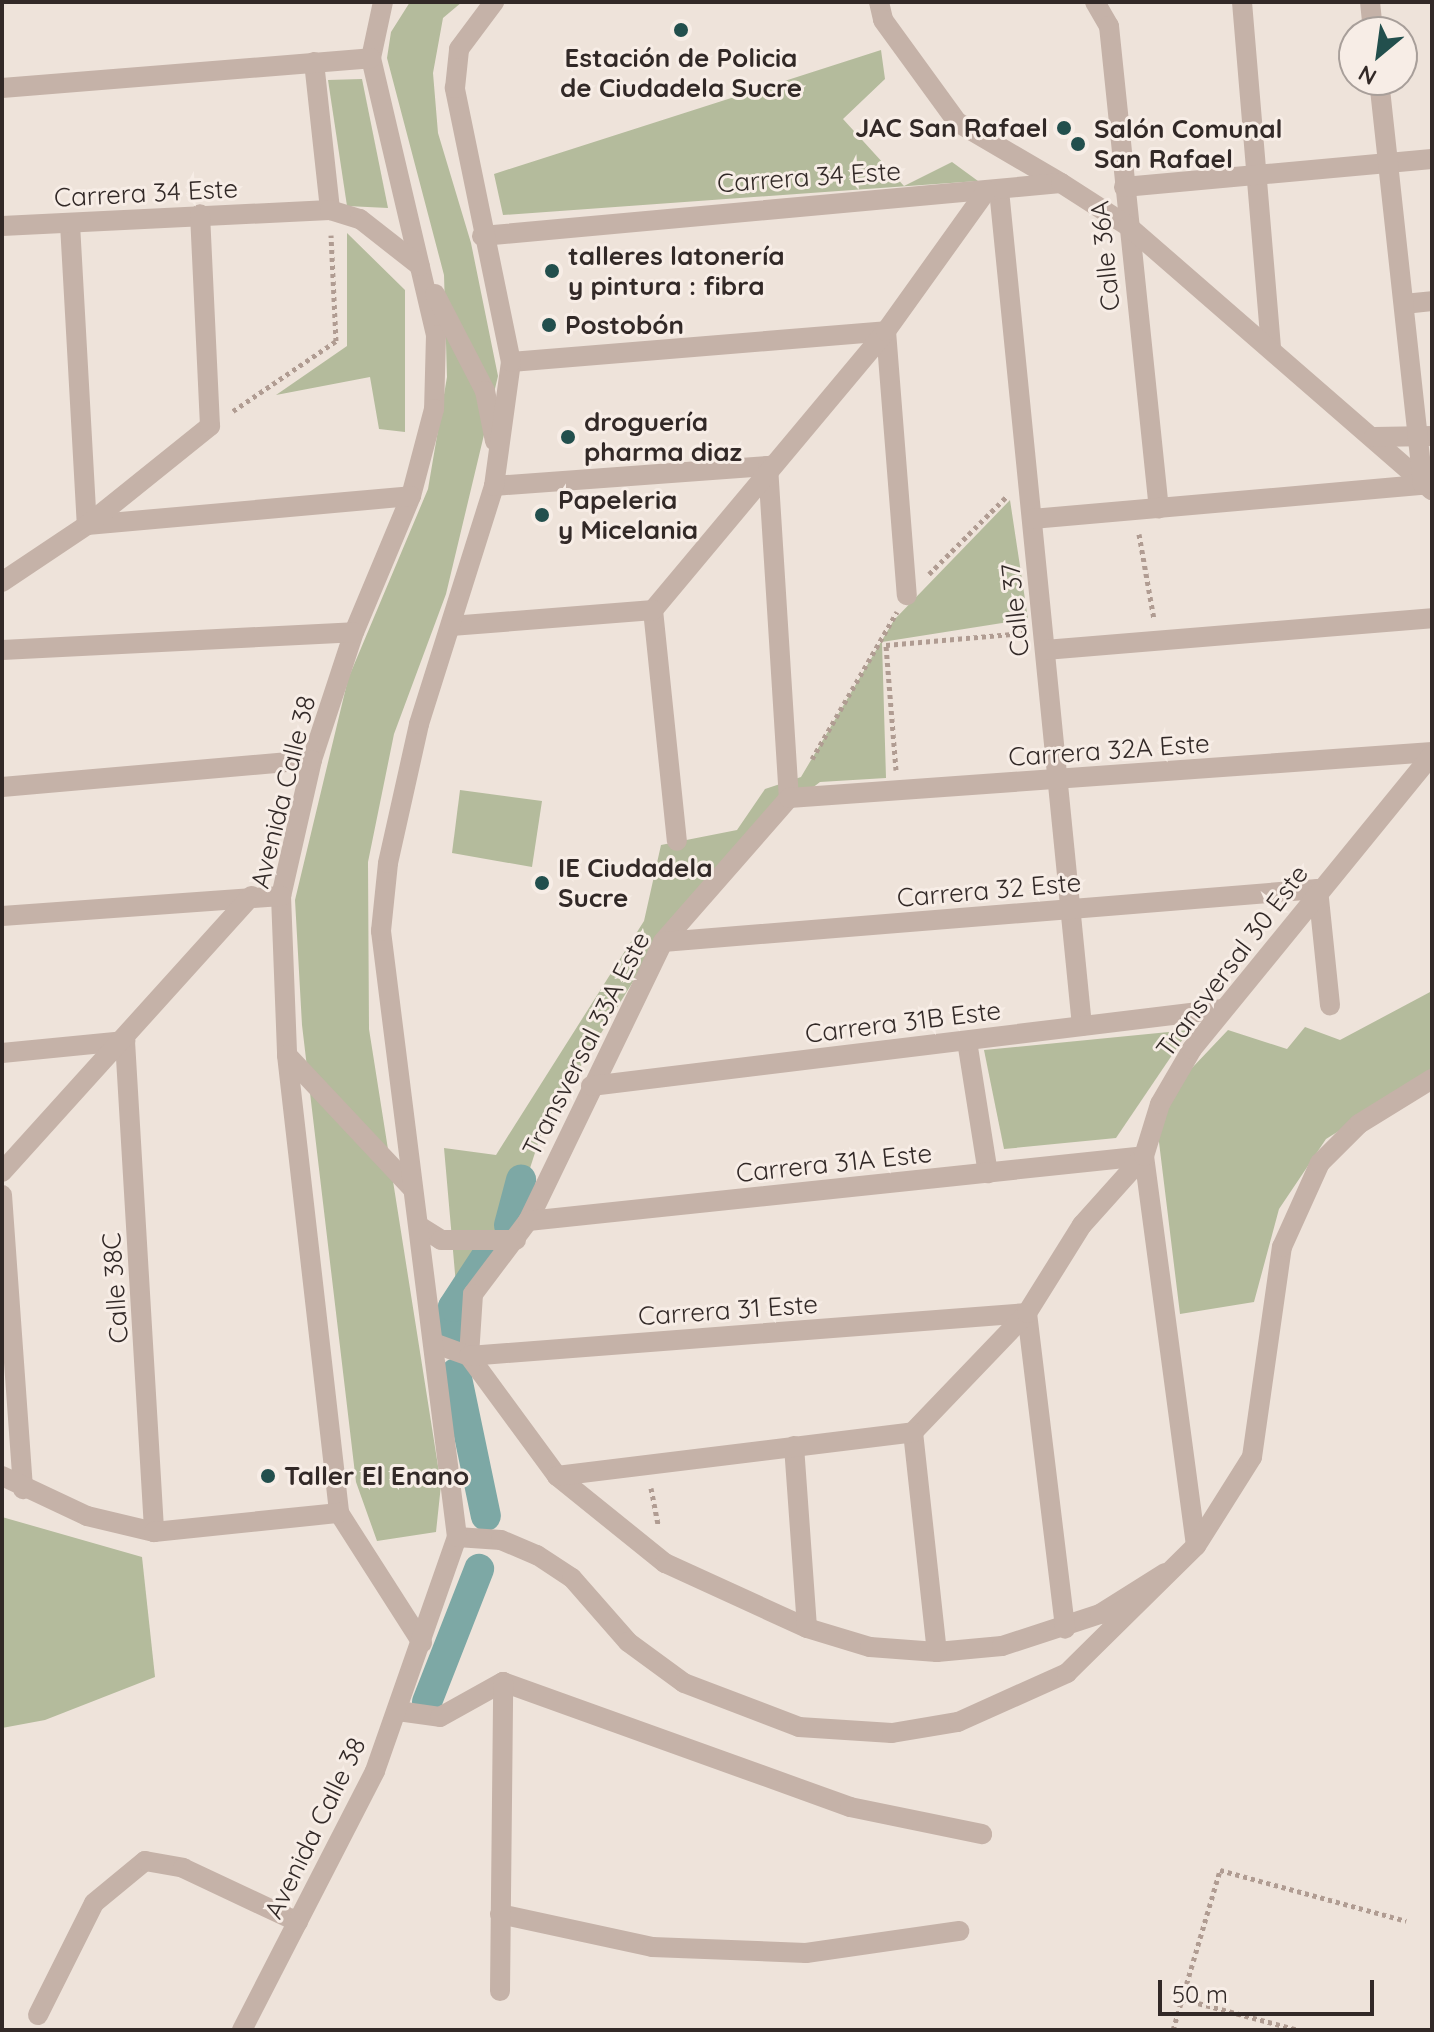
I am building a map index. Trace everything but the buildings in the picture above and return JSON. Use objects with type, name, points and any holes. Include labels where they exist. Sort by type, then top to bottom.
[{"type":"street","name":"Avenida Calle 38","points":[[383,2],[371,58],[436,335],[434,409],[411,496],[354,632],[312,760],[281,896],[287,1055],[339,1513],[422,1643]]},
{"type":"street","name":"Avenida Calle 38","points":[[242,2030],[298,1922],[398,1711],[457,1537],[436,1344],[381,931],[395,832],[451,626],[494,486],[511,362],[482,236],[455,88],[459,49],[494,2]]},
{"type":"street","points":[[879,2],[883,20],[957,122],[1128,226],[1428,487]]},
{"type":"street","name":"Calle 36A","points":[[1095,2],[1109,26],[1159,508]]},
{"type":"street","points":[[1242,2],[1271,349]]},
{"type":"street","points":[[2,88],[371,58]]},
{"type":"street","points":[[314,62],[330,210]]},
{"type":"street","points":[[1381,96],[1404,304],[1425,437],[1428,487]]},
{"type":"street","points":[[1124,187],[1256,172],[1432,159]]},
{"type":"street","name":"Carrera 34 Este","points":[[482,236],[1061,183]]},
{"type":"street","points":[[677,841],[653,610],[768,466],[886,331],[993,190]]},
{"type":"street","name":"Calle 37","points":[[993,190],[1028,475],[1082,1026]]},
{"type":"street","name":"Carrera 34 Este","points":[[2,226],[330,210],[360,219],[420,264]]},
{"type":"street","points":[[2,582],[87,525],[210,426],[200,214]]},
{"type":"street","points":[[70,224],[87,525]]},
{"type":"street","points":[[420,264],[485,391],[499,458]]},
{"type":"street","points":[[1404,304],[1432,301]]},
{"type":"street","points":[[511,362],[886,331]]},
{"type":"street","points":[[886,331],[907,595]]},
{"type":"street","points":[[1374,437],[1425,437]]},
{"type":"street","points":[[494,486],[768,466]]},
{"type":"street","points":[[768,466],[789,798]]},
{"type":"street","points":[[1032,519],[1428,487]]},
{"type":"street","points":[[87,525],[411,496]]},
{"type":"street","points":[[451,626],[653,610]]},
{"type":"street","points":[[1044,641],[1158,643],[1432,618]]},
{"type":"street","points":[[2,650],[354,632]]},
{"type":"street","name":"Carrera 32A Este","points":[[789,798],[1432,754]]},
{"type":"street","name":"Transversal 30 Este","points":[[913,1432],[1027,1313],[1082,1225],[1144,1156],[1160,1104],[1223,1009],[1318,889],[1432,754]]},
{"type":"street","points":[[2,787],[312,760]]},
{"type":"street","name":"Transversal 33A Este","points":[[469,1356],[473,1294],[528,1221],[663,942],[789,798]]},
{"type":"street","points":[[1318,889],[1330,1005]]},
{"type":"street","name":"Carrera 32 Este","points":[[663,942],[1318,889]]},
{"type":"street","points":[[2,1172],[125,1041],[251,896]]},
{"type":"street","points":[[2,916],[281,896]]},
{"type":"street","name":"Carrera 31B Este","points":[[591,1086],[1223,1009]]},
{"type":"street","points":[[2,1053],[125,1041]]},
{"type":"street","name":"Calle 38C","points":[[125,1041],[154,1532]]},
{"type":"street","points":[[967,1041],[988,1173]]},
{"type":"street","points":[[287,1055],[413,1189]]},
{"type":"street","points":[[469,1356],[557,1476],[665,1563],[807,1628],[870,1647],[937,1652],[1002,1646],[1065,1629],[1165,1573],[1196,1546],[1252,1457],[1282,1247],[1320,1163],[1359,1124],[1432,1079]]},
{"type":"street","points":[[1144,1156],[1196,1546]]},
{"type":"street","name":"Carrera 31A Este","points":[[528,1221],[1144,1156]]},
{"type":"street","points":[[2,1195],[23,1489]]},
{"type":"street","points":[[419,1226],[441,1240],[516,1240]]},
{"type":"street","points":[[1027,1313],[1065,1629]]},
{"type":"street","name":"Carrera 31 Este","points":[[436,1344],[469,1356],[1027,1313]]},
{"type":"street","points":[[557,1476],[913,1432],[937,1652]]},
{"type":"street","points":[[794,1446],[807,1628]]},
{"type":"street","points":[[2,1476],[23,1489],[87,1516],[154,1532],[339,1513]]},
{"type":"street","points":[[457,1537],[501,1540],[537,1555],[572,1578],[628,1642],[684,1683],[799,1727],[892,1733],[958,1722],[1067,1673],[1137,1610],[1165,1573]]},
{"type":"street","points":[[500,1991],[503,1682]]},
{"type":"street","points":[[398,1711],[440,1717],[503,1682],[850,1807],[982,1834]]},
{"type":"street","points":[[38,2015],[94,1903],[145,1861],[183,1868],[298,1922]]},
{"type":"street","points":[[500,1914],[652,1947],[806,1953],[959,1931]]},
{"type":"path","points":[[210,426],[336,341],[330,210]]},
{"type":"path","points":[[789,798],[907,595],[1028,475]]},
{"type":"path","points":[[1135,510],[1158,643]]},
{"type":"path","points":[[897,791],[886,645],[1044,641]]},
{"type":"path","points":[[646,1463],[665,1563]]},
{"type":"path","points":[[1173,2030],[1220,1870],[1406,1921]]},
{"type":"path","points":[[1183,1999],[1299,2030]]},
{"type":"green space","points":[[410,2],[462,2],[443,18],[433,73],[438,133],[471,243],[498,376],[446,594],[394,734],[368,862],[369,1029],[441,1485],[436,1532],[377,1541],[356,1482],[302,1025],[295,900],[348,679],[428,489],[447,377],[444,275],[387,58],[391,32]]},
{"type":"green space","points":[[881,50],[885,79],[843,119],[904,186],[952,162],[978,181],[503,215],[494,174]]},
{"type":"green space","points":[[362,79],[388,208],[347,206],[328,80]]},
{"type":"green space","points":[[347,233],[405,290],[405,432],[379,429],[370,377],[276,395],[347,346]]},
{"type":"green space","points":[[1010,500],[1028,619],[882,642],[886,778],[820,782],[732,850],[654,948],[544,1125],[520,1199],[456,1285],[444,1148],[496,1155],[644,921],[661,845],[737,830],[765,789],[801,777],[894,620]]},
{"type":"green space","points":[[460,790],[542,801],[532,867],[452,853]]},
{"type":"green space","points":[[1432,991],[1432,1073],[1326,1139],[1279,1209],[1254,1302],[1180,1314],[1158,1134],[1173,1088],[1228,1030],[1287,1049],[1305,1027],[1340,1040]]},
{"type":"green space","points":[[1189,1030],[1116,1138],[1004,1149],[984,1050]]},
{"type":"green space","points":[[2,1517],[142,1557],[155,1677],[45,1720],[2,1728]]},
{"type":"waterway","points":[[509,1225],[521,1180]]},
{"type":"waterway","points":[[450,1333],[453,1307],[485,1258]]},
{"type":"waterway","points":[[456,1373],[486,1516]]},
{"type":"waterway","points":[[427,1702],[479,1569]]},
{"type":"place","name":"Estación de Policia de Ciudadela Sucre","points":[[681,30]]},
{"type":"place","name":"JAC San Rafael","points":[[1064,128]]},
{"type":"place","name":"Salón Comunal San Rafael","points":[[1078,144]]},
{"type":"place","name":"talleres latonería y pintura : fibra","points":[[552,271]]},
{"type":"place","name":"Postobón","points":[[549,325]]},
{"type":"place","name":"droguería pharma diaz","points":[[568,437]]},
{"type":"place","name":"Papeleria y Micelania","points":[[542,515]]},
{"type":"place","name":"IE Ciudadela Sucre","points":[[542,883]]},
{"type":"place","name":"Taller El Enano","points":[[268,1476]]}]
